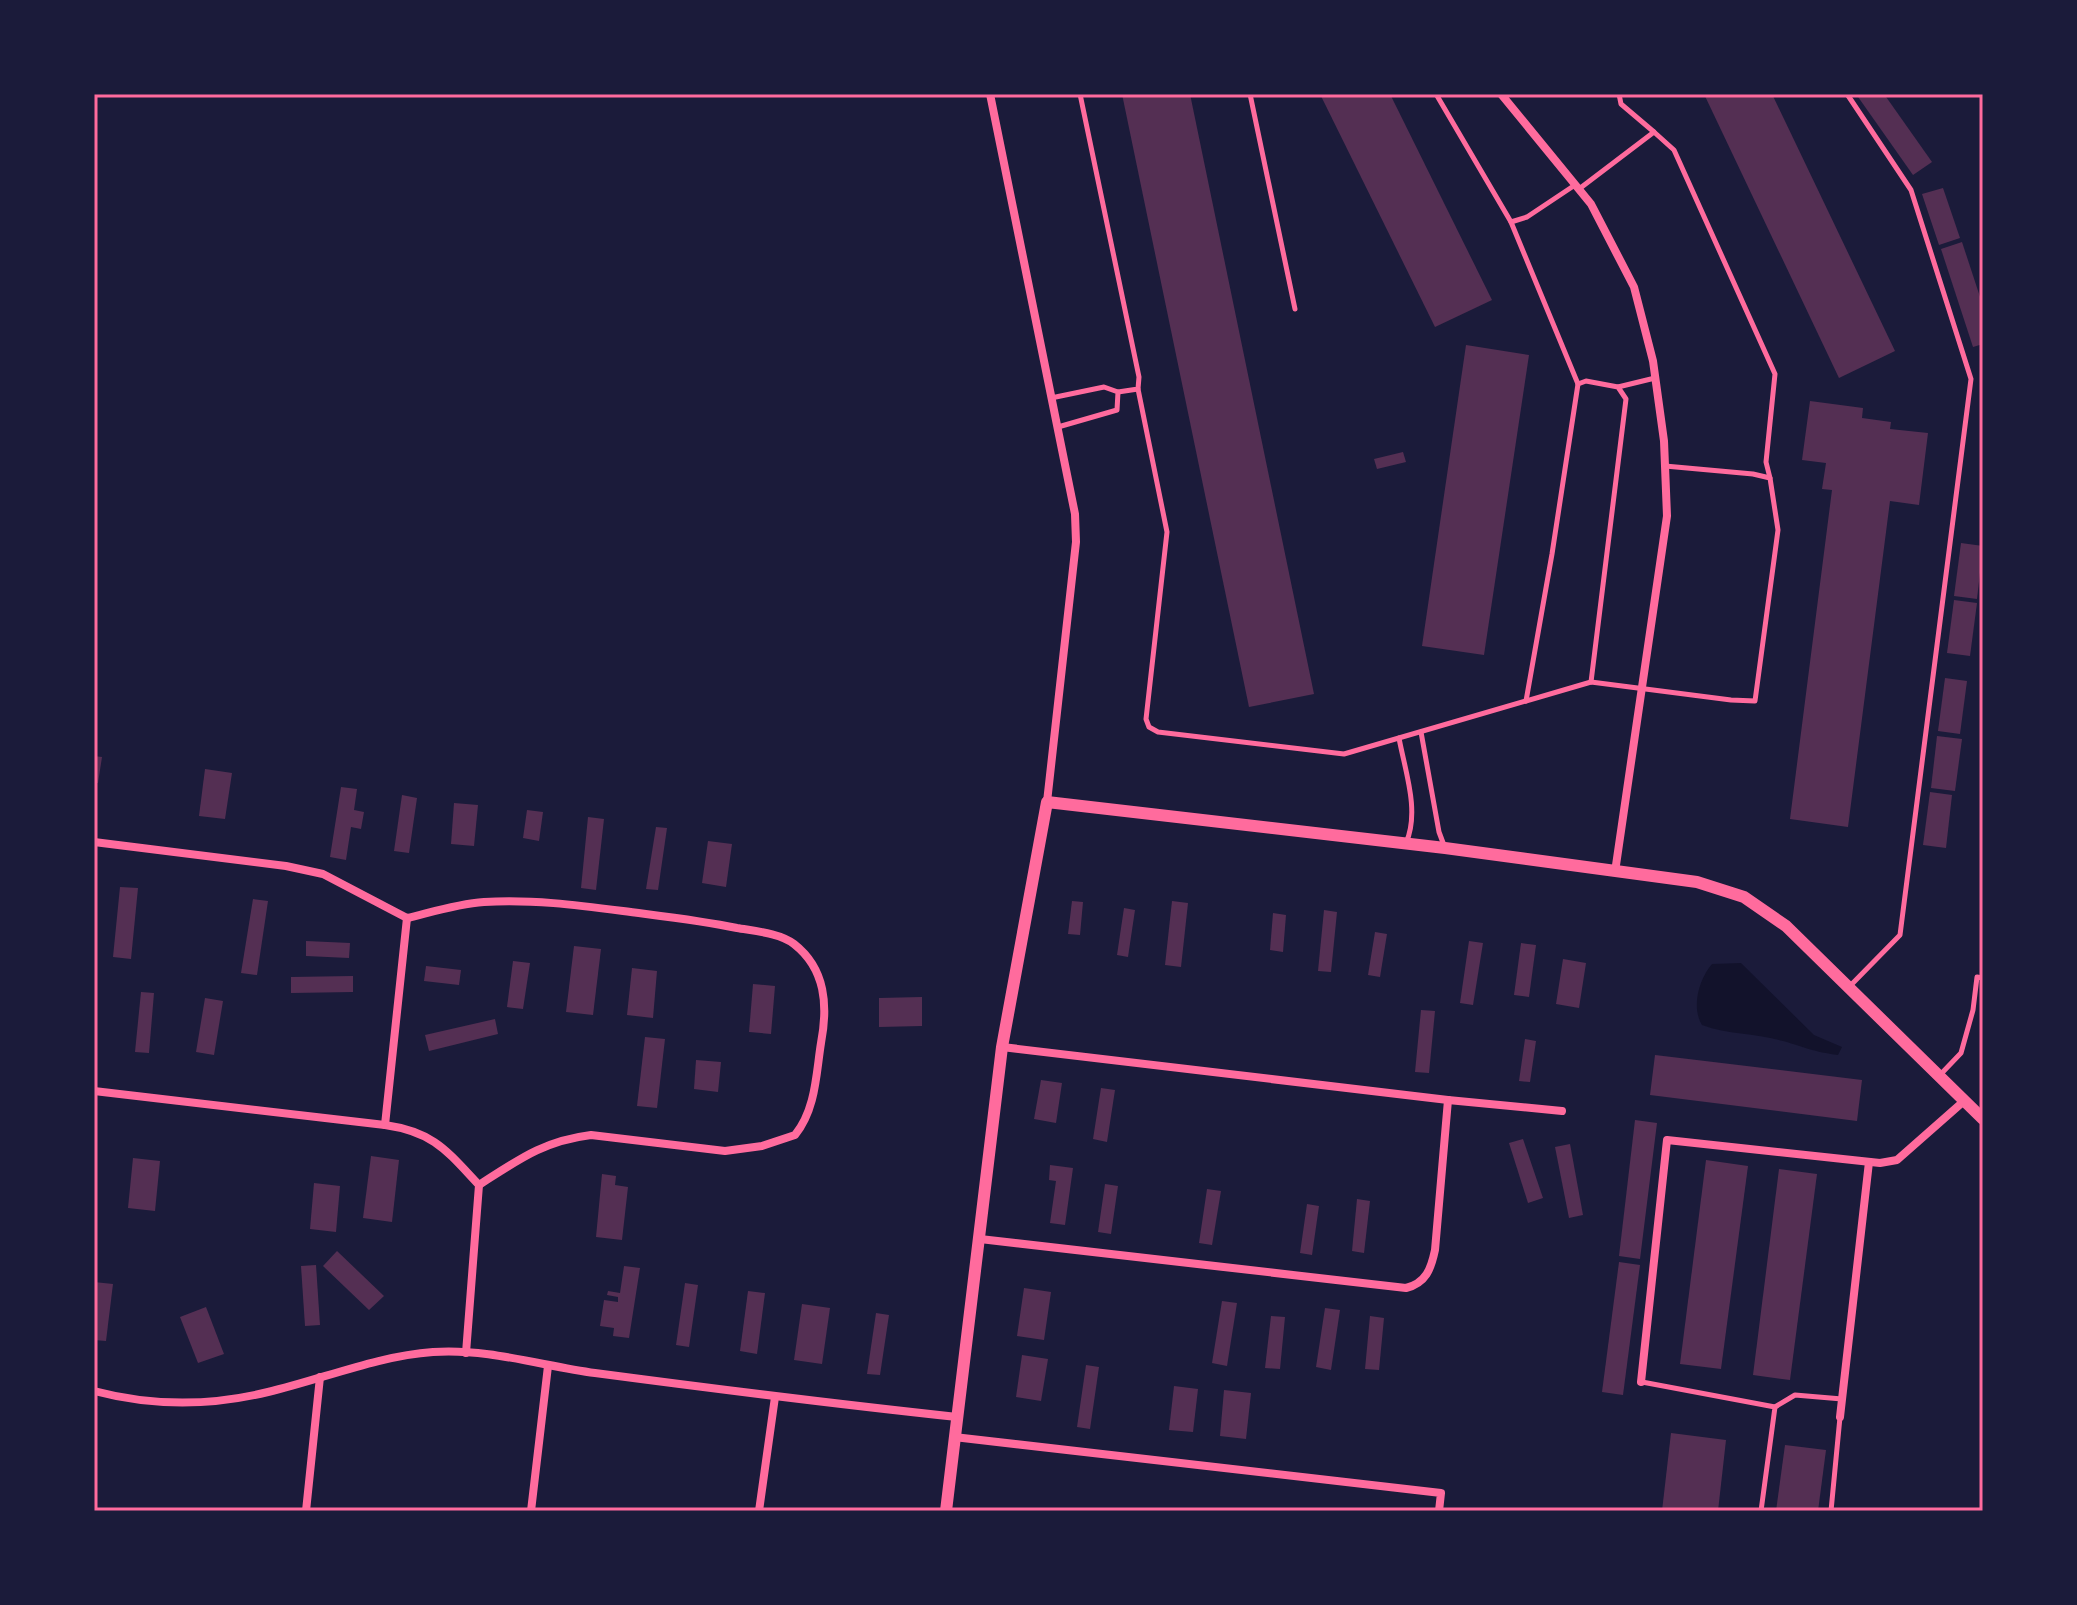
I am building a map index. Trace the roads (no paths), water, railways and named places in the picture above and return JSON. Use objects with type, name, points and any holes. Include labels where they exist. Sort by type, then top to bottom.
[{"type":"street","points":[[946,1511],[1002,1047],[1047,802],[1076,542],[1075,514],[990,94]]},
{"type":"street","points":[[1501,94],[1591,204],[1634,287],[1656,378],[1667,516],[1615,872]]},
{"type":"street","points":[[1047,802],[1445,848],[1697,882],[1744,897],[1786,926],[1983,1119]]},
{"type":"street","points":[[94,842],[286,866],[323,874],[407,918],[482,902],[573,905],[760,932],[791,941],[813,962],[824,994],[823,1034],[810,1110],[805,1123],[795,1135],[762,1146],[725,1151],[591,1135],[573,1137],[540,1147],[479,1185]]},
{"type":"street","points":[[385,1125],[407,918]]},
{"type":"street","points":[[1002,1047],[1562,1111]]},
{"type":"street","points":[[94,1091],[385,1125],[420,1132],[435,1142],[479,1185]]},
{"type":"street","points":[[980,1239],[1406,1288],[1417,1285],[1431,1270],[1435,1250],[1448,1100]]},
{"type":"street","points":[[1641,1382],[1667,1140],[1869,1162],[1897,1160],[1964,1101]]},
{"type":"street","points":[[1840,1417],[1869,1162]]},
{"type":"street","points":[[466,1353],[479,1185]]},
{"type":"street","points":[[94,1394],[181,1403],[230,1399],[435,1351],[504,1357],[548,1366],[775,1397],[957,1417]]},
{"type":"street","points":[[531,1511],[548,1366]]},
{"type":"street","points":[[306,1511],[320,1377]]},
{"type":"street","points":[[759,1511],[775,1397]]},
{"type":"street","points":[[954,1437],[1441,1493],[1439,1511]]},
{"type":"lane","points":[[1080,94],[1139,377],[1138,389],[1167,532],[1146,719],[1149,727],[1158,732],[1333,754],[1344,754],[1591,682],[1755,701],[1778,530],[1766,462],[1775,374],[1674,150],[1621,104],[1619,94]]},
{"type":"lane","points":[[1250,94],[1295,309]]},
{"type":"lane","points":[[1436,94],[1511,222],[1578,384],[1526,701]]},
{"type":"lane","points":[[1847,94],[1911,190],[1971,379],[1900,935],[1849,987]]},
{"type":"lane","points":[[1511,222],[1527,217],[1577,187],[1654,132]]},
{"type":"lane","points":[[1578,384],[1586,381],[1618,387],[1656,378]]},
{"type":"lane","points":[[1051,398],[1104,387],[1118,392],[1138,389]]},
{"type":"lane","points":[[1591,682],[1626,399],[1618,387]]},
{"type":"lane","points":[[1057,427],[1117,410],[1118,392]]},
{"type":"lane","points":[[1665,466],[1770,478]]},
{"type":"lane","points":[[1421,732],[1439,832],[1445,848]]},
{"type":"lane","points":[[1399,738],[1413,814],[1412,829],[1406,844]]},
{"type":"lane","points":[[1939,1076],[1961,1053],[1973,1010],[1977,977],[1983,978]]},
{"type":"lane","points":[[1641,1382],[1775,1407],[1795,1395],[1842,1399]]},
{"type":"lane","points":[[1761,1511],[1775,1407]]},
{"type":"lane","points":[[1831,1511],[1840,1417]]}]
